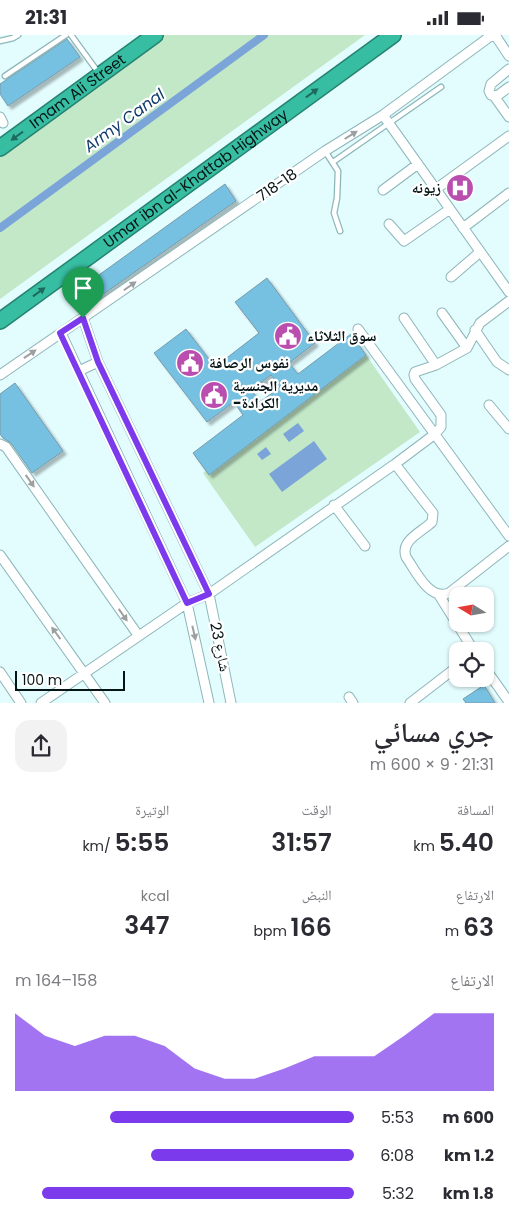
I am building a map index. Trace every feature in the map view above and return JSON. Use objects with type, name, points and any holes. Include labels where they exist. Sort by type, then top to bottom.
[{"type":"highway","name":"Imam Ali Street","points":[[0,148],[155,35]]},
{"type":"highway","name":"Umar ibn al-Khattab Highway","points":[[0,321],[393,35]]},
{"type":"street","points":[[493,35],[509,56]]},
{"type":"street","name":"718-18","points":[[0,375],[325,151],[383,115],[493,35]]},
{"type":"street","points":[[509,69],[491,84],[489,91],[509,117]]},
{"type":"street","points":[[494,96],[497,96],[509,87]]},
{"type":"street","points":[[383,115],[509,293]]},
{"type":"street","points":[[436,189],[509,135]]},
{"type":"street","points":[[384,190],[418,163]]},
{"type":"street","points":[[464,228],[509,193]]},
{"type":"street","points":[[389,224],[404,241],[450,209]]},
{"type":"street","points":[[451,277],[480,252]]},
{"type":"street","points":[[41,703],[187,603],[209,594],[334,505],[396,464],[435,434],[441,427],[441,415],[414,375],[415,372],[436,365],[467,348],[480,323],[509,301]]},
{"type":"street","points":[[442,313],[467,348]]},
{"type":"street","points":[[404,317],[436,365]]},
{"type":"street","name":"شارع 23","points":[[83,318],[98,362],[209,594],[231,703]]},
{"type":"street","points":[[358,329],[509,536]]},
{"type":"street","points":[[475,330],[497,362],[509,370]]},
{"type":"street","name":"شارع 23","points":[[60,333],[187,603],[209,703]]},
{"type":"street","points":[[79,371],[98,362]]},
{"type":"street","points":[[489,405],[509,429]]},
{"type":"street","points":[[0,444],[6,447],[138,635]]},
{"type":"street","points":[[396,464],[433,513],[432,523],[408,541],[404,551],[406,557],[430,589],[439,595],[468,642]]},
{"type":"street","points":[[334,505],[364,547]]},
{"type":"street","points":[[439,595],[446,595],[452,591],[509,546]]},
{"type":"street","points":[[0,555],[105,703]]},
{"type":"street","points":[[0,673],[21,703]]},
{"type":"street","points":[[414,701],[420,694],[449,673]]},
{"type":"street","points":[[494,681],[509,702]]},
{"type":"lane","points":[[0,41],[18,35]]},
{"type":"lane","points":[[4,76],[66,35]]},
{"type":"lane","points":[[71,35],[100,75]]},
{"type":"lane","points":[[333,162],[441,87]]},
{"type":"lane","points":[[325,151],[338,171],[334,213],[340,231]]},
{"type":"green space","points":[[161,35],[365,35],[0,299],[0,153]]},
{"type":"green space","points":[[366,355],[420,432],[255,547],[203,473]]},
{"type":"water","points":[[298,423],[304,431],[289,442],[283,434]]},
{"type":"water","points":[[314,441],[327,459],[282,492],[269,474]]},
{"type":"water","points":[[266,447],[271,454],[262,460],[257,454]]},
{"type":"building","points":[[67,39],[80,57],[8,106],[0,94],[0,84]]},
{"type":"building","points":[[225,184],[236,201],[84,308],[74,293]]},
{"type":"building","points":[[267,278],[315,343],[289,363],[298,374],[351,334],[366,355],[209,475],[193,453],[243,415],[234,402],[207,422],[154,353],[186,329],[215,367],[259,333],[235,302]],"holes":[[[271,375],[280,387],[260,402],[251,390]]]},
{"type":"building","points":[[15,383],[63,451],[32,473],[11,443],[0,434],[0,394]]},
{"type":"building","points":[[481,687],[485,687],[495,703],[466,703],[463,699]]},
{"type":"waterway","name":"Army Canal","points":[[0,228],[264,35]]},
{"type":"place","name":"زيونه","points":[[460,188]]},
{"type":"place","name":"سوق الثلاثاء","points":[[288,336]]},
{"type":"place","name":"نفوس الرصافة","points":[[190,363]]},
{"type":"place","name":"مديرية الجنسية -الكرادة","points":[[214,395]]},
{"type":"route","points":[[83,318],[98,362],[209,594],[187,603],[60,333],[83,318]]}]
